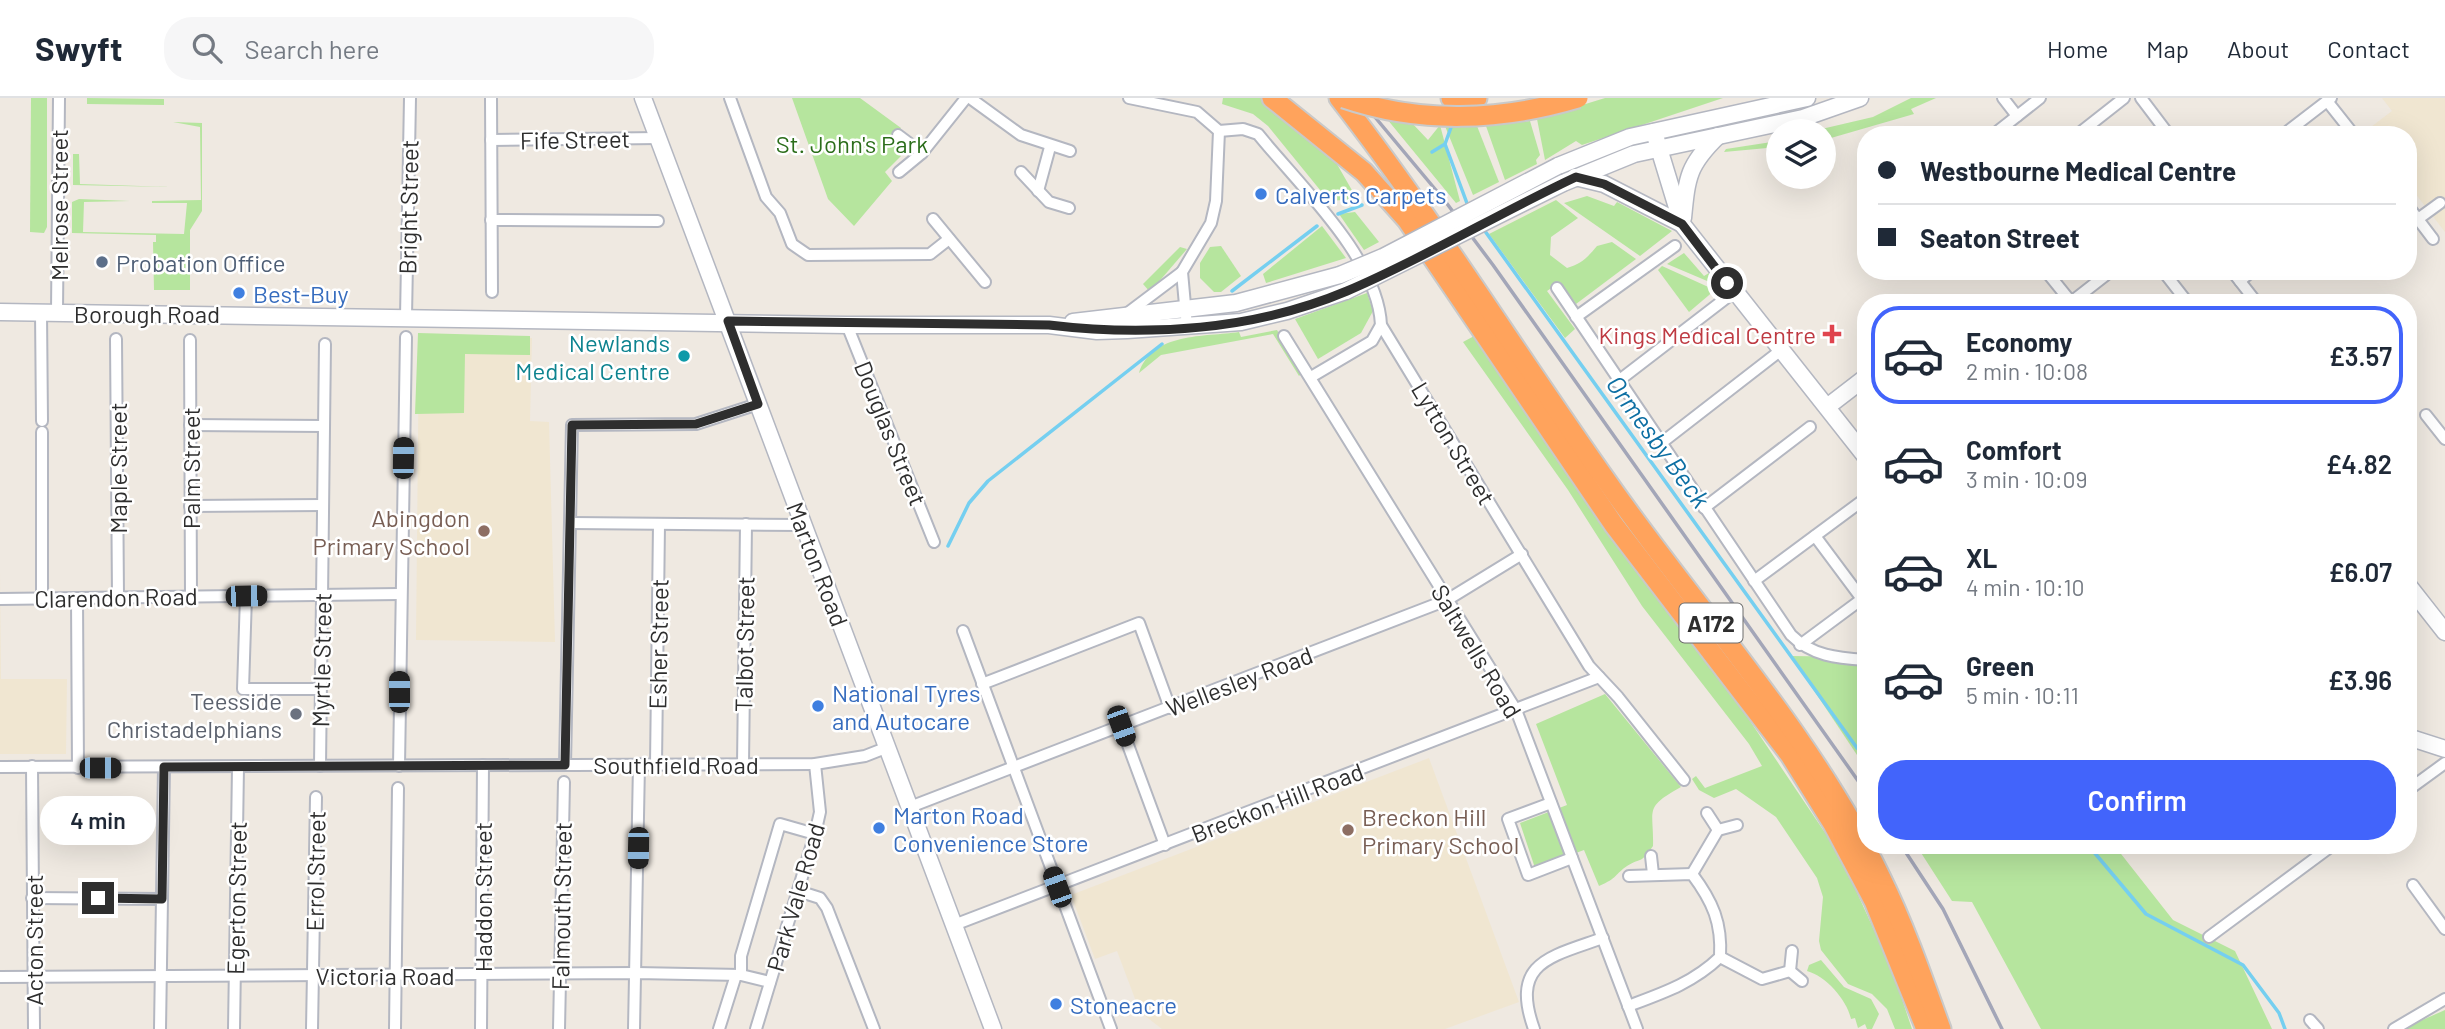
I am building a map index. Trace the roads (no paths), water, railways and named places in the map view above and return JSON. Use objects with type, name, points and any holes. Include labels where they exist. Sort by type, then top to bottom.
[{"type":"highway","name":"A172","points":[[1272,98],[1364,172],[1407,220],[1614,526],[1790,755],[1833,824],[1874,901],[1926,1029]]},
{"type":"highway","name":"A172","points":[[1341,98],[1442,239],[1540,388],[1622,504],[1786,721],[1857,836]]},
{"type":"highway","points":[[1341,98],[1407,113],[1448,117],[1493,116],[1578,98]]},
{"type":"highway","points":[[1451,98],[1477,98]]},
{"type":"highway","name":"A172","points":[[1867,854],[1881,878],[1941,1029]]},
{"type":"street","name":"Melrose Street","points":[[57,312],[59,98]]},
{"type":"street","name":"Bright Street","points":[[406,317],[411,98]]},
{"type":"street","points":[[491,98],[492,292]]},
{"type":"street","name":"Marton Road","points":[[643,98],[993,1029]]},
{"type":"street","points":[[730,98],[766,197],[780,213],[792,244],[808,255],[930,254],[949,239]]},
{"type":"street","points":[[899,172],[922,153],[968,98],[1021,135],[1050,147],[1070,151]]},
{"type":"street","points":[[1125,315],[1182,272],[1211,223],[1216,201],[1219,131],[1197,112],[1129,98]]},
{"type":"street","name":"Borough Road","points":[[0,312],[728,321],[848,325],[1049,325],[1097,331],[1241,322],[1287,312],[1346,291],[1569,180],[1656,140],[1807,98]]},
{"type":"street","name":"Borough Road","points":[[1049,325],[1236,303],[1340,275],[1383,257],[1558,166],[1606,146],[1719,135],[1803,118],[1860,98]]},
{"type":"street","points":[[2003,98],[2017,116]]},
{"type":"street","points":[[2004,126],[2040,98]]},
{"type":"street","points":[[2088,126],[2124,98]]},
{"type":"street","points":[[2141,98],[2162,126]]},
{"type":"street","points":[[2294,126],[2329,99],[2348,126]]},
{"type":"street","name":"Lytton Street","points":[[1219,131],[1243,129],[1258,134],[1341,236],[1367,273],[1381,325],[1599,677],[1684,780]]},
{"type":"street","points":[[898,135],[922,153]]},
{"type":"street","points":[[1682,224],[1690,172],[1698,156],[1719,135]]},
{"type":"street","name":"Fife Street","points":[[491,140],[659,138]]},
{"type":"street","points":[[1656,140],[1682,224],[1857,446]]},
{"type":"street","points":[[1038,191],[1050,147]]},
{"type":"street","points":[[1021,172],[1049,202],[1069,208]]},
{"type":"street","points":[[1569,180],[1604,184],[1682,224]]},
{"type":"street","points":[[2433,239],[2418,219],[2440,203]]},
{"type":"street","points":[[933,219],[985,282]]},
{"type":"street","points":[[491,220],[658,221]]},
{"type":"street","points":[[1576,317],[1675,246]]},
{"type":"street","points":[[1182,272],[1187,327]]},
{"type":"street","points":[[2053,280],[2064,294]]},
{"type":"street","points":[[2082,294],[2100,280]]},
{"type":"street","points":[[2170,280],[2181,294]]},
{"type":"street","points":[[2240,281],[2250,294]]},
{"type":"street","points":[[1557,288],[1617,382],[1800,645],[1831,658],[1857,659]]},
{"type":"street","points":[[1617,382],[1734,292]]},
{"type":"street","points":[[40,312],[42,598]]},
{"type":"street","name":"Douglas Street","points":[[848,325],[934,542]]},
{"type":"street","points":[[1311,377],[1372,341],[1381,325]]},
{"type":"street","name":"Saltwells Road","points":[[1284,336],[1516,710],[1637,1029]]},
{"type":"street","points":[[399,766],[406,337]]},
{"type":"street","name":"Maple Street","points":[[116,339],[118,597]]},
{"type":"street","name":"Palm Street","points":[[190,340],[191,596]]},
{"type":"street","name":"Myrtle Street","points":[[320,766],[325,344]]},
{"type":"street","points":[[1660,444],[1780,351]]},
{"type":"street","points":[[1826,407],[1857,384]]},
{"type":"street","points":[[565,765],[572,425],[696,424],[758,404]]},
{"type":"street","points":[[2426,415],[2445,439]]},
{"type":"street","points":[[190,425],[324,426]]},
{"type":"street","points":[[1704,508],[1810,427]]},
{"type":"street","points":[[190,506],[323,505]]},
{"type":"street","points":[[1754,581],[1857,505]]},
{"type":"street","points":[[572,523],[803,525]]},
{"type":"street","name":"Esher Street","points":[[656,764],[659,524]]},
{"type":"street","name":"Talbot Street","points":[[743,764],[746,524]]},
{"type":"street","points":[[1815,536],[1857,592]]},
{"type":"street","name":"Wellesley Road","points":[[910,807],[1447,600],[1522,554]]},
{"type":"street","name":"Clarendon Road","points":[[0,599],[400,594]]},
{"type":"street","points":[[2417,595],[2442,624]]},
{"type":"street","points":[[246,596],[243,689],[320,689]]},
{"type":"street","points":[[77,598],[78,768]]},
{"type":"street","points":[[1800,645],[1857,603]]},
{"type":"street","points":[[982,684],[1139,623],[1170,708]]},
{"type":"street","points":[[963,631],[1111,1029]]},
{"type":"street","name":"Breckon Hill Road","points":[[954,925],[1599,677]]},
{"type":"street","points":[[1121,726],[1165,845]]},
{"type":"street","points":[[2417,740],[2445,749]]},
{"type":"street","name":"Southfield Road","points":[[0,767],[815,764],[864,756],[888,747]]},
{"type":"street","points":[[2417,783],[2445,763]]},
{"type":"street","points":[[634,1029],[639,764]]},
{"type":"street","name":"Park Vale Road","points":[[756,1029],[820,812],[815,764]]},
{"type":"street","name":"Haddon Street","points":[[481,1029],[483,765]]},
{"type":"street","name":"Acton Street","points":[[32,766],[34,1029]]},
{"type":"street","points":[[160,1029],[164,767]]},
{"type":"street","name":"Egerton Street","points":[[234,1029],[238,767]]},
{"type":"street","name":"Falmouth Street","points":[[559,1029],[564,782]]},
{"type":"street","points":[[395,1029],[398,788]]},
{"type":"street","name":"Errol Street","points":[[312,1029],[316,797]]},
{"type":"street","points":[[1551,803],[1508,819],[1528,875],[1572,858]]},
{"type":"street","points":[[1707,813],[1718,830]]},
{"type":"street","points":[[719,1029],[738,975],[741,956],[780,824],[815,834]]},
{"type":"street","points":[[1692,874],[1718,830],[1737,825]]},
{"type":"street","points":[[2209,937],[2321,854]]},
{"type":"street","points":[[1651,856],[1653,874]]},
{"type":"street","points":[[1629,876],[1692,874]]},
{"type":"street","points":[[1692,874],[1718,914],[1720,957]]},
{"type":"street","points":[[2413,885],[2445,929]]},
{"type":"street","points":[[798,891],[820,898],[827,908],[874,1029]]},
{"type":"street","points":[[33,898],[162,899]]},
{"type":"street","points":[[1534,1029],[1525,1004],[1533,973],[1549,957],[1603,938]]},
{"type":"street","points":[[1790,971],[1792,951]]},
{"type":"street","points":[[1720,957],[1762,979],[1790,971]]},
{"type":"street","points":[[1628,1006],[1689,983],[1720,957]]},
{"type":"street","points":[[1790,971],[1802,981]]},
{"type":"street","name":"Victoria Road","points":[[0,977],[636,973],[738,975],[770,982]]},
{"type":"street","points":[[2394,1029],[2445,999]]},
{"type":"waterway","name":"Ormesby Beck","points":[[1453,122],[1445,144],[1468,206]]},
{"type":"waterway","points":[[1432,152],[1445,144]]},
{"type":"waterway","points":[[1338,214],[1362,205]]},
{"type":"waterway","points":[[1232,291],[1317,226]]},
{"type":"waterway","name":"Ormesby Beck","points":[[1482,227],[1857,748]]},
{"type":"waterway","points":[[948,546],[969,503],[988,481],[1162,344]]},
{"type":"waterway","name":"Ormesby Beck","points":[[2096,854],[2146,914],[2243,965],[2279,1013],[2285,1029]]},
{"type":"railway","points":[[1359,98],[1445,201],[1493,265],[1857,779]]},
{"type":"railway","points":[[1907,854],[1943,909],[2002,1029]]},
{"type":"place","name":"Calverts Carpets","points":[[1261,194]]},
{"type":"place","name":"Probation Office","points":[[102,262]]},
{"type":"place","name":"Best-Buy","points":[[239,293]]},
{"type":"place","name":"Kings Medical Centre","points":[[1832,334]]},
{"type":"place","name":"Newlands Medical Centre","points":[[684,356]]},
{"type":"place","name":"Abingdon Primary School","points":[[484,531]]},
{"type":"place","name":"National Tyres and Autocare","points":[[818,706]]},
{"type":"place","name":"Teesside Christadelphians","points":[[296,714]]},
{"type":"place","name":"Marton Road Convenience Store","points":[[879,828]]},
{"type":"place","name":"Breckon Hill Primary School","points":[[1348,830]]},
{"type":"place","name":"Stoneacre","points":[[1056,1004]]},
{"type":"park label","name":"St. John's Park","points":[[852,143]]}]
